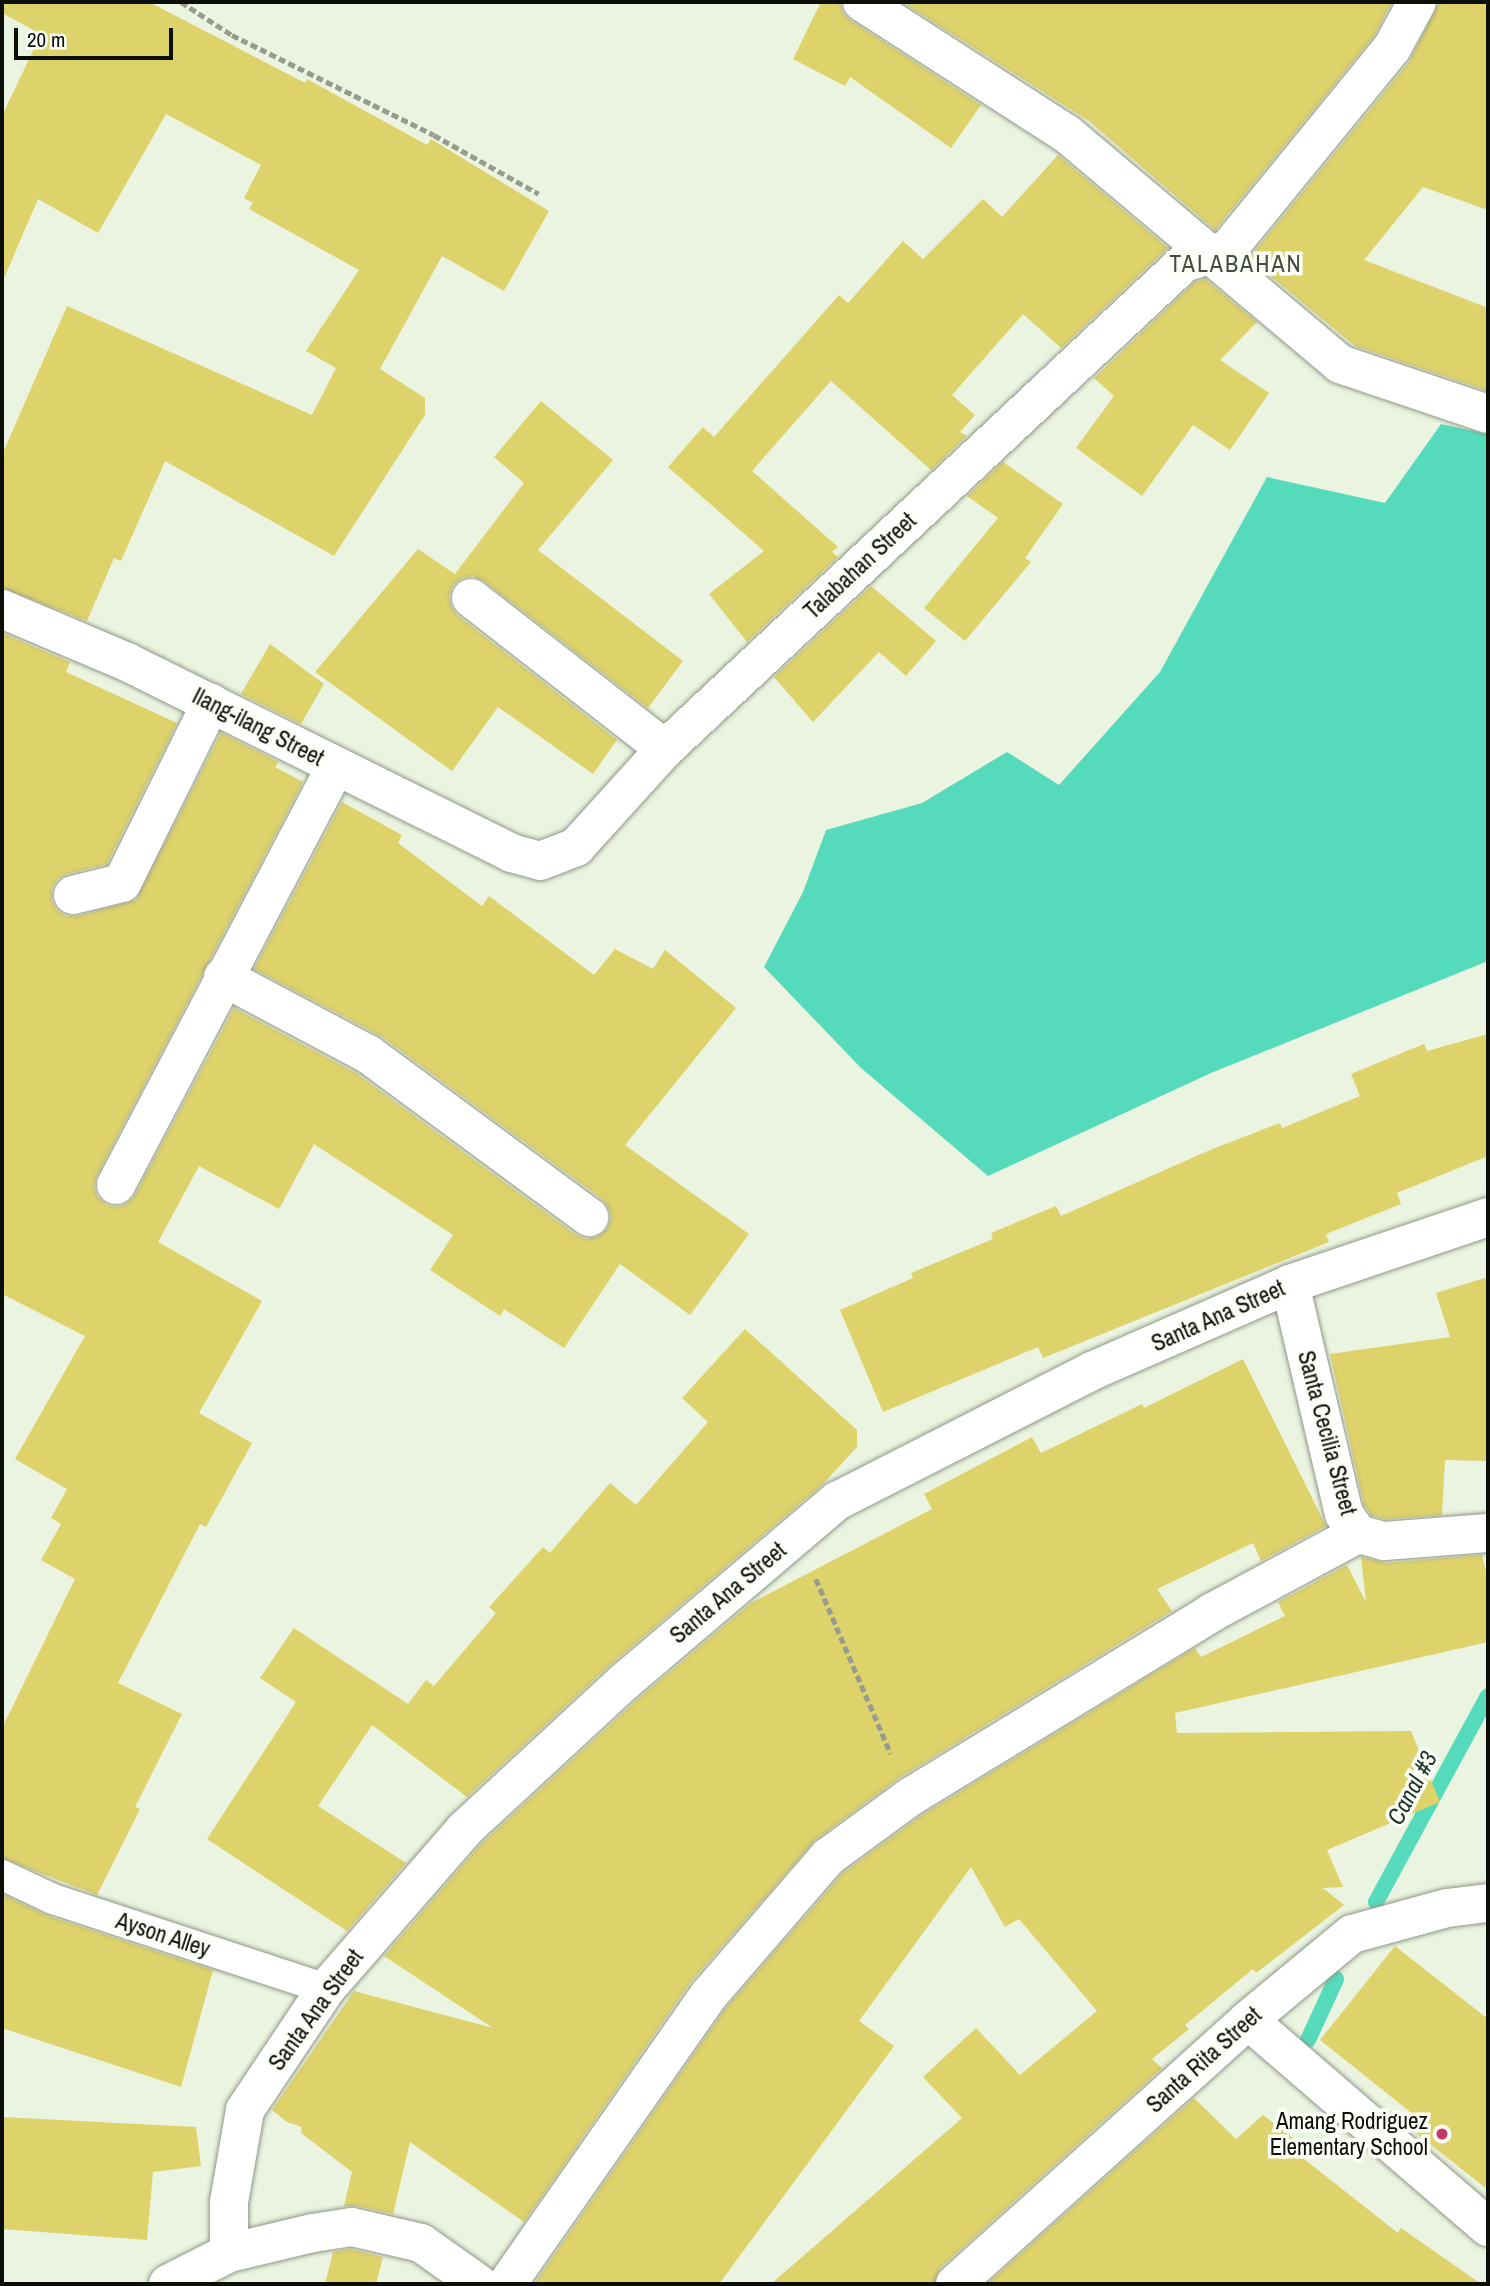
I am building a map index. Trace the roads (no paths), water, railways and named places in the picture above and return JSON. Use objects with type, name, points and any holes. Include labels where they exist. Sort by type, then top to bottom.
[{"type":"street","points":[[862,2],[1067,134],[1340,364],[1488,414]]},
{"type":"street","name":"Talabahan Street","points":[[510,853],[540,861],[576,847],[665,749],[1184,263],[1228,249],[1392,48],[1417,2]]},
{"type":"street","points":[[471,598],[665,749]]},
{"type":"street","name":"Ilang-ilang Street","points":[[2,609],[127,662],[510,853]]},
{"type":"street","points":[[73,895],[121,883],[211,703]]},
{"type":"street","points":[[116,1185],[223,977],[337,766]]},
{"type":"street","points":[[223,977],[368,1054],[589,1217]]},
{"type":"street","name":"Santa Ana Street","points":[[229,2253],[229,2203],[246,2110],[326,1989],[464,1830],[624,1682],[837,1501],[1092,1371],[1290,1284],[1488,1217]]},
{"type":"street","name":"Santa Cecilia Street","points":[[1290,1284],[1344,1514],[1358,1534],[1384,1541],[1488,1533]]},
{"type":"street","points":[[507,2284],[708,1996],[828,1857],[910,1797],[1211,1613],[1358,1534]]},
{"type":"street","name":"Santa Rita Street","points":[[955,2284],[1248,2020],[1352,1934],[1447,1908],[1488,1903]]},
{"type":"street","points":[[1248,2020],[1488,2227]]},
{"type":"street","points":[[168,2284],[229,2253],[313,2233],[352,2227],[421,2243],[479,2284]]},
{"type":"lane","name":"Ayson Alley","points":[[2,1875],[52,1899],[326,1989]]},
{"type":"water","points":[[1441,424],[1488,434],[1488,961],[1211,1073],[988,1176],[861,1068],[764,967],[803,892],[826,830],[922,803],[1007,752],[1059,785],[1160,672],[1267,477],[1385,503]]},
{"type":"waterway","name":"Canal #3","points":[[1376,1902],[1488,1696]]},
{"type":"waterway","name":"Canal #3","points":[[1308,2040],[1336,1979]]},
{"type":"place","name":"Amang Rodriguez Elementary School","points":[[1442,2134]]},
{"type":"district","name":"TALABAHAN","points":[[1236,264]]}]
